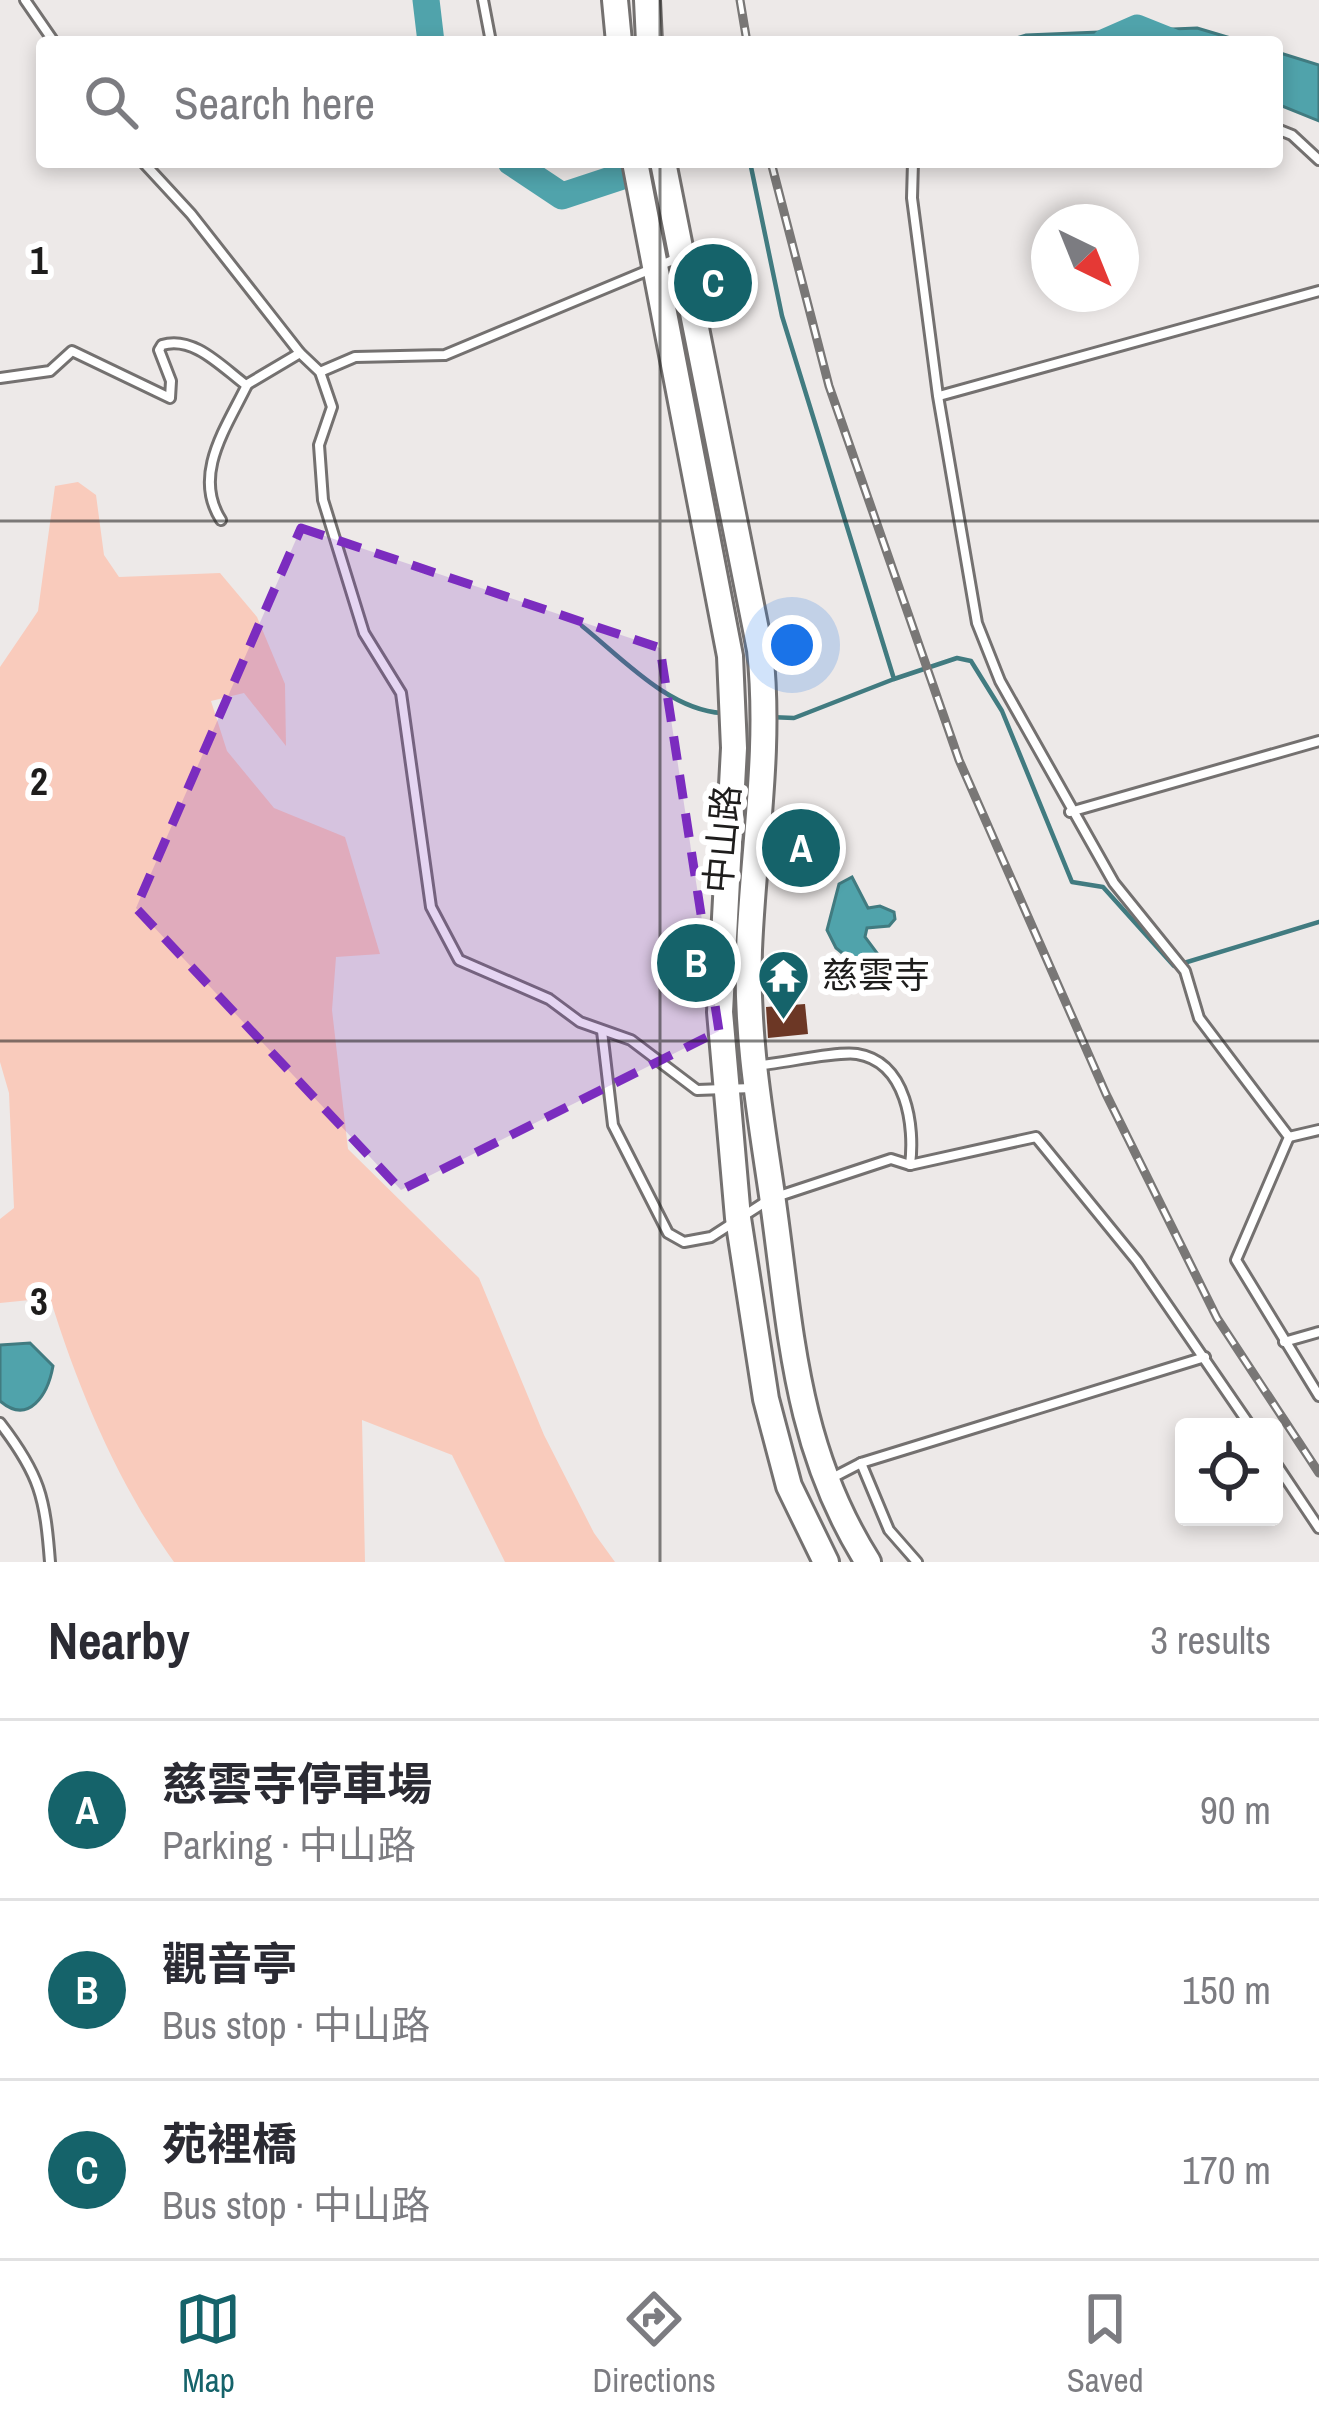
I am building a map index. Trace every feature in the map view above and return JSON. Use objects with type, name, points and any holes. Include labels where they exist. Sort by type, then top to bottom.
[{"type":"main road","points":[[615,0],[618,36]]},
{"type":"main road","points":[[647,0],[649,36]]},
{"type":"main road","name":"中山路","points":[[636,168],[730,656],[734,748],[721,952],[724,1088],[738,1218],[766,1399],[789,1486],[826,1562]]},
{"type":"main road","name":"中山路","points":[[664,168],[741,544],[766,708],[749,951],[754,1077],[788,1331],[806,1423],[825,1481],[868,1562]]},
{"type":"main road","points":[[721,952],[749,951]]},
{"type":"lane","points":[[26,0],[50,36]]},
{"type":"lane","points":[[483,0],[490,36]]},
{"type":"lane","points":[[1283,132],[1319,160]]},
{"type":"lane","points":[[149,168],[320,372],[332,407],[319,445],[323,500],[364,633],[401,693],[431,907],[459,959],[549,999],[580,1022],[631,1040],[697,1090],[724,1088],[859,1054],[884,1069],[906,1098],[914,1132],[910,1165]]},
{"type":"lane","points":[[913,168],[912,198],[938,396],[977,623],[1000,681],[1070,812],[1114,883],[1185,970],[1199,1018],[1289,1137]]},
{"type":"lane","points":[[320,372],[355,357],[446,356],[655,264],[684,256]]},
{"type":"lane","points":[[938,396],[1319,291]]},
{"type":"lane","points":[[0,378],[50,371],[72,351],[170,398],[171,381],[159,350],[176,341],[200,350],[248,384]]},
{"type":"lane","points":[[221,520],[206,490],[210,468],[248,384],[300,353]]},
{"type":"lane","points":[[1070,812],[1319,741]]},
{"type":"lane","points":[[602,1030],[613,1125],[668,1233],[684,1242],[711,1238],[772,1198],[891,1159],[910,1165],[1036,1137],[1137,1261],[1245,1418]]},
{"type":"lane","points":[[1289,1137],[1319,1130]]},
{"type":"lane","points":[[1289,1137],[1236,1260],[1319,1396]]},
{"type":"lane","points":[[1284,1342],[1319,1332]]},
{"type":"lane","points":[[825,1481],[861,1463],[1205,1358]]},
{"type":"lane","points":[[0,1423],[30,1462],[46,1506],[50,1562]]},
{"type":"lane","points":[[861,1463],[890,1530],[917,1562]]},
{"type":"lane","points":[[1283,1474],[1319,1528]]},
{"type":"highlighted area","points":[[301,528],[660,648],[719,1031],[401,1190],[136,908]]},
{"type":"shaded area","points":[[78,482],[96,495],[104,555],[119,577],[220,573],[257,617],[285,684],[286,746],[244,693],[211,701],[227,751],[274,808],[345,837],[380,954],[336,957],[332,1010],[348,1149],[479,1278],[544,1435],[594,1533],[615,1562],[505,1562],[452,1455],[362,1420],[365,1562],[174,1562],[102,1435],[50,1298],[0,1303],[0,1219],[14,1208],[9,1093],[0,1062],[0,667],[38,611],[55,486]]},
{"type":"water","points":[[1197,28],[1224,36],[1023,36]]},
{"type":"water","points":[[1283,54],[1319,65],[1319,121],[1283,106]]},
{"type":"water","points":[[852,877],[868,908],[880,906],[894,912],[889,926],[867,928],[865,937],[883,961],[869,975],[836,948],[827,930],[839,884]]},
{"type":"water","points":[[30,1343],[53,1366],[47,1387],[28,1408],[10,1408],[0,1401],[0,1345]]},
{"type":"building","name":"慈雲寺","points":[[805,1004],[808,1034],[768,1038],[766,1007]]},
{"type":"waterway","points":[[426,0],[430,36]]},
{"type":"waterway","points":[[1119,36],[1137,28],[1157,36]]},
{"type":"waterway","points":[[520,168],[562,196],[647,168]]},
{"type":"waterway","points":[[751,168],[782,316],[894,679],[794,718],[769,717]]},
{"type":"waterway","points":[[582,626],[665,693],[702,710],[722,713]]},
{"type":"waterway","points":[[894,679],[957,658],[971,661],[1002,711],[1072,882],[1103,887],[1174,966],[1319,922]]},
{"type":"railway","points":[[740,0],[746,36]]},
{"type":"railway","points":[[773,168],[829,386],[959,760],[1106,1094],[1217,1318],[1319,1473]]},
{"type":"place","name":"苑裡橋","points":[[713,283]]},
{"type":"place","name":"慈雲寺停車場","points":[[801,848]]},
{"type":"place","name":"觀音亭","points":[[696,963]]},
{"type":"place","name":"慈雲寺","points":[[783,1021]]}]
